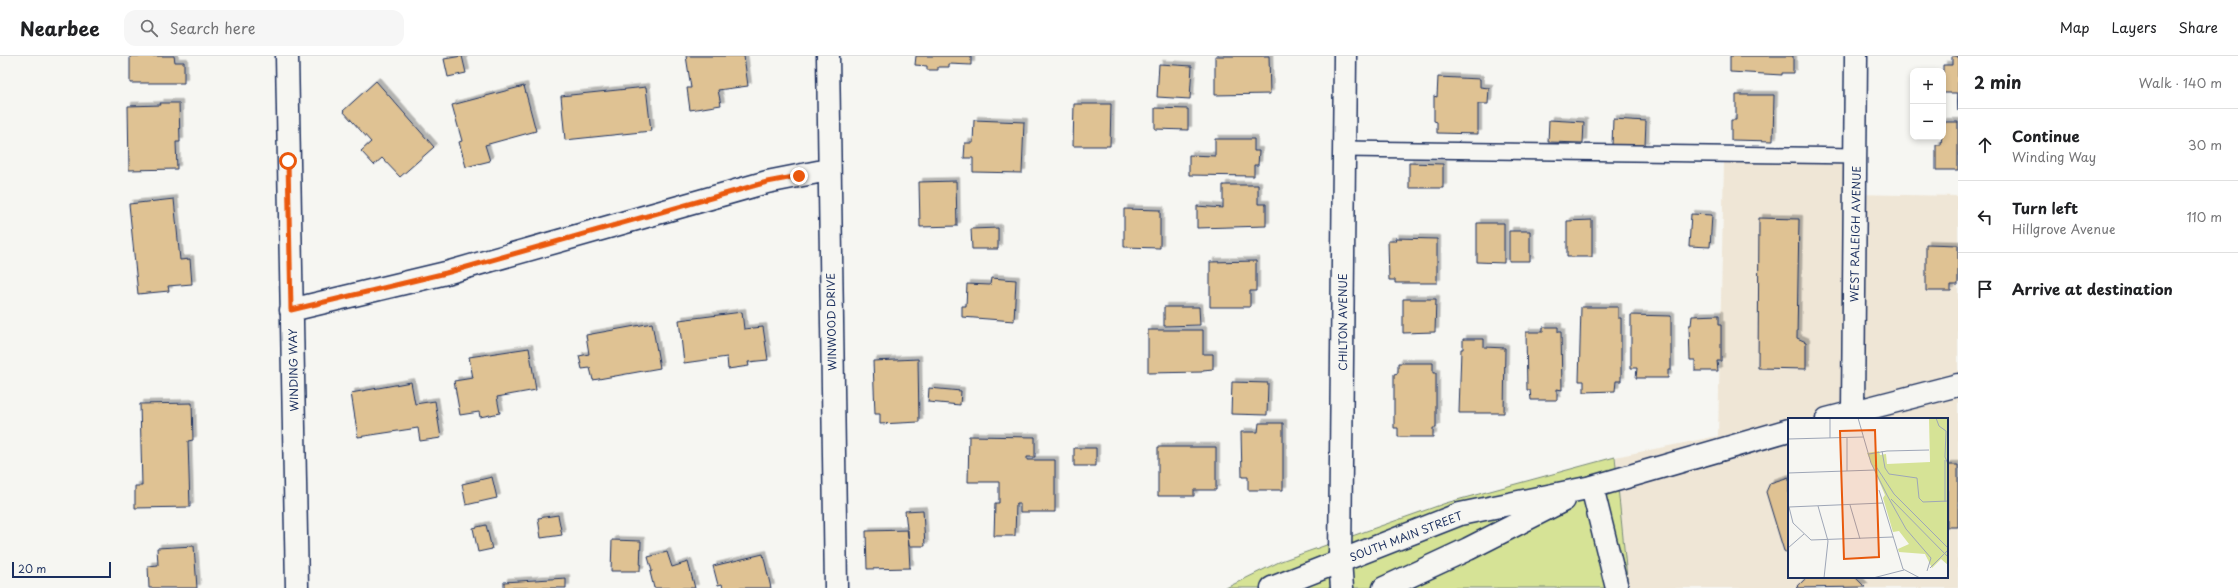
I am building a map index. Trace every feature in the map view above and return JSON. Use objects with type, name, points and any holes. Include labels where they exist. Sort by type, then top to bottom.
[{"type":"main road","name":"WINDING WAY","points":[[287,56],[297,588]]},
{"type":"main road","name":"WINWOOD DRIVE","points":[[828,56],[828,170],[836,588]]},
{"type":"main road","name":"CHILTON AVENUE","points":[[1342,588],[1340,560],[1345,56]]},
{"type":"main road","name":"WEST RALEIGH AVENUE","points":[[1853,411],[1856,56]]},
{"type":"main road","points":[[291,310],[446,273],[767,182],[828,170]]},
{"type":"main road","points":[[1830,418],[1958,385]]},
{"type":"main road","name":"SOUTH MAIN STREET","points":[[1272,588],[1460,514],[1592,487],[1788,430]]},
{"type":"main road","points":[[1592,487],[1616,588]]},
{"type":"main road","name":"SOUTH MAIN STREET","points":[[1384,588],[1468,549],[1592,487]]},
{"type":"lane","points":[[1344,149],[1856,156]]},
{"type":"shaded area","points":[[1724,162],[1850,165],[1851,194],[1958,196],[1958,588],[1628,588],[1615,457],[1718,436]]},
{"type":"green space","points":[[1615,457],[1628,588],[1226,588],[1281,561],[1446,503]]},
{"type":"building","points":[[130,56],[174,56],[175,62],[184,62],[184,83],[130,83]]},
{"type":"building","points":[[462,56],[466,73],[448,77],[444,59]]},
{"type":"building","points":[[686,56],[744,56],[748,86],[718,90],[721,105],[690,110],[687,88],[691,88]]},
{"type":"building","points":[[916,56],[971,56],[971,65],[949,64],[949,67],[938,67],[938,70],[927,70],[927,66],[915,65]]},
{"type":"building","points":[[1215,56],[1269,56],[1270,94],[1215,95]]},
{"type":"building","points":[[1730,56],[1793,56],[1793,73],[1782,73],[1782,75],[1730,72]]},
{"type":"building","points":[[1952,56],[1958,56],[1958,111],[1957,93],[1946,93],[1946,68],[1943,68],[1943,65],[1952,65]]},
{"type":"building","points":[[1159,64],[1192,66],[1190,99],[1157,97]]},
{"type":"building","points":[[1438,77],[1480,79],[1480,87],[1489,88],[1488,104],[1478,104],[1478,134],[1437,133],[1437,122],[1434,121],[1434,96],[1437,97]]},
{"type":"building","points":[[376,81],[434,147],[400,177],[382,158],[374,165],[361,151],[371,142],[343,111]]},
{"type":"building","points":[[524,86],[536,131],[485,145],[490,161],[466,167],[459,142],[462,141],[452,105]]},
{"type":"building","points":[[646,87],[651,131],[565,140],[561,96]]},
{"type":"building","points":[[1736,95],[1774,95],[1773,141],[1731,140],[1731,120],[1736,120]]},
{"type":"building","points":[[160,103],[179,103],[180,142],[176,142],[177,169],[129,170],[128,106],[161,105]]},
{"type":"building","points":[[1074,104],[1111,104],[1110,146],[1073,146]]},
{"type":"building","points":[[1155,108],[1188,109],[1188,130],[1155,129]]},
{"type":"building","points":[[1613,119],[1646,121],[1645,146],[1612,145]]},
{"type":"building","points":[[974,120],[1024,122],[1022,173],[973,172],[973,158],[964,158],[965,143],[973,143]]},
{"type":"building","points":[[1549,120],[1584,122],[1583,143],[1548,142]]},
{"type":"building","points":[[1946,122],[1958,122],[1958,170],[1936,170],[1936,145],[1941,145],[1941,140],[1946,140]]},
{"type":"building","points":[[1215,139],[1254,139],[1254,151],[1259,151],[1258,165],[1254,165],[1254,176],[1189,175],[1189,155],[1215,156]]},
{"type":"building","points":[[1409,163],[1443,164],[1443,188],[1409,188]]},
{"type":"building","points":[[956,181],[957,226],[920,227],[919,182]]},
{"type":"building","points":[[1223,185],[1258,185],[1258,204],[1266,204],[1266,226],[1197,228],[1197,206],[1223,208]]},
{"type":"building","points":[[174,199],[180,260],[190,259],[192,284],[168,286],[169,291],[138,294],[129,204]]},
{"type":"building","points":[[1124,209],[1160,210],[1160,248],[1124,247]]},
{"type":"building","points":[[1691,214],[1712,215],[1710,247],[1689,246]]},
{"type":"building","points":[[1759,218],[1799,219],[1797,338],[1806,342],[1806,369],[1758,368]]},
{"type":"building","points":[[1592,220],[1592,257],[1567,257],[1567,221]]},
{"type":"building","points":[[1477,223],[1504,223],[1504,263],[1477,262]]},
{"type":"building","points":[[998,228],[998,249],[972,249],[971,229]]},
{"type":"building","points":[[1509,231],[1530,231],[1530,261],[1509,261]]},
{"type":"building","points":[[1395,238],[1437,239],[1437,283],[1395,283],[1395,280],[1389,280],[1388,241],[1396,241]]},
{"type":"building","points":[[1926,244],[1958,245],[1958,285],[1951,285],[1951,291],[1926,291]]},
{"type":"building","points":[[1256,261],[1256,291],[1250,291],[1250,307],[1210,307],[1210,262]]},
{"type":"building","points":[[991,278],[1016,280],[1014,321],[962,317],[962,306],[966,306],[967,284],[990,285]]},
{"type":"building","points":[[1403,299],[1436,299],[1435,332],[1403,333]]},
{"type":"building","points":[[1164,307],[1199,307],[1200,325],[1164,326]]},
{"type":"building","points":[[1581,307],[1618,307],[1618,318],[1621,318],[1621,381],[1616,381],[1615,391],[1584,392],[1584,381],[1579,381]]},
{"type":"building","points":[[742,312],[744,329],[763,327],[768,360],[748,362],[749,366],[728,369],[727,357],[684,363],[679,320]]},
{"type":"building","points":[[1631,315],[1671,316],[1671,370],[1668,370],[1668,378],[1636,378],[1637,368],[1631,368]]},
{"type":"building","points":[[1719,315],[1719,325],[1721,325],[1721,361],[1717,361],[1718,371],[1695,371],[1695,360],[1690,360],[1689,325],[1691,325],[1692,316]]},
{"type":"building","points":[[652,323],[660,368],[593,380],[590,368],[582,369],[579,356],[589,354],[586,335]]},
{"type":"building","points":[[1543,327],[1558,327],[1558,332],[1561,332],[1562,390],[1557,389],[1557,400],[1531,400],[1530,390],[1527,390],[1526,332],[1543,332]]},
{"type":"building","points":[[1148,330],[1203,330],[1203,354],[1213,354],[1213,369],[1203,370],[1202,372],[1148,373]]},
{"type":"building","points":[[1463,339],[1484,339],[1484,347],[1505,348],[1504,413],[1459,413],[1461,349],[1463,349]]},
{"type":"building","points":[[529,348],[536,390],[497,397],[500,413],[480,417],[479,412],[460,415],[454,381],[473,378],[469,357]]},
{"type":"building","points":[[918,359],[919,422],[880,424],[880,414],[875,414],[873,361]]},
{"type":"building","points":[[1398,363],[1433,363],[1433,373],[1436,373],[1436,428],[1433,428],[1433,437],[1398,437],[1398,428],[1394,428],[1394,374],[1398,373]]},
{"type":"building","points":[[411,382],[415,404],[435,401],[441,438],[420,441],[418,428],[358,437],[351,393]]},
{"type":"building","points":[[1232,382],[1268,383],[1267,415],[1231,414]]},
{"type":"building","points":[[929,388],[961,391],[960,405],[928,402]]},
{"type":"building","points":[[192,403],[193,440],[188,441],[190,507],[135,508],[135,486],[142,486],[140,404]]},
{"type":"building","points":[[1259,423],[1283,423],[1283,490],[1248,490],[1248,477],[1242,477],[1241,432],[1258,432]]},
{"type":"building","points":[[969,436],[1035,437],[1035,457],[1027,457],[1027,460],[1055,460],[1055,512],[1020,512],[1020,504],[1016,504],[1015,536],[994,536],[995,503],[999,503],[999,482],[968,482]]},
{"type":"building","points":[[1158,447],[1216,447],[1216,490],[1194,490],[1194,496],[1158,496]]},
{"type":"building","points":[[1074,448],[1096,448],[1096,466],[1074,466]]},
{"type":"building","points":[[1948,465],[1958,465],[1958,527],[1948,527]]},
{"type":"building","points":[[492,477],[497,498],[466,505],[462,484]]},
{"type":"building","points":[[1788,477],[1788,553],[1784,551],[1766,492],[1770,483]]},
{"type":"building","points":[[923,510],[925,546],[909,546],[905,511]]},
{"type":"building","points":[[558,515],[562,535],[541,538],[538,518]]},
{"type":"building","points":[[486,525],[492,549],[478,552],[473,528]]},
{"type":"building","points":[[908,530],[910,568],[867,569],[866,531]]},
{"type":"building","points":[[612,540],[641,541],[640,571],[611,571]]},
{"type":"building","points":[[194,546],[197,588],[149,588],[148,566],[158,565],[157,548]]},
{"type":"building","points":[[667,552],[672,567],[688,562],[695,588],[654,588],[650,572],[652,571],[648,557]]},
{"type":"building","points":[[763,554],[771,588],[723,588],[722,584],[718,585],[713,566]]},
{"type":"building","points":[[566,578],[566,588],[504,588],[504,582]]},
{"type":"building","points":[[1806,578],[1856,578],[1865,587],[1796,588]]},
{"type":"route","points":[[288,161],[291,310],[446,273],[767,182],[799,176]]}]
